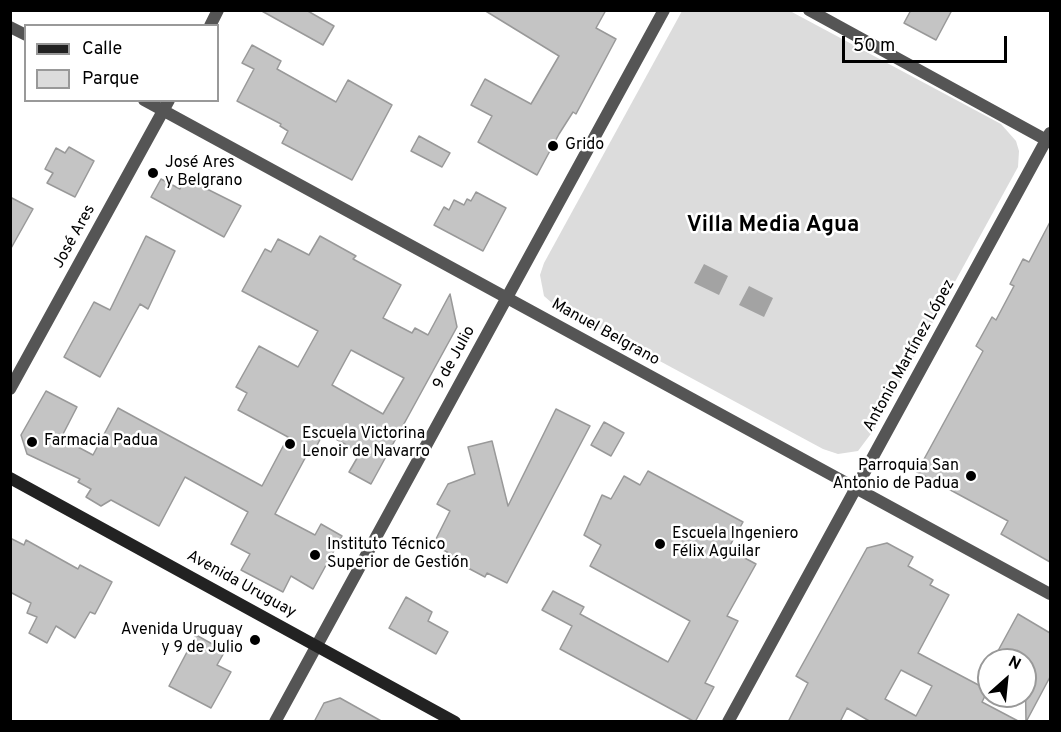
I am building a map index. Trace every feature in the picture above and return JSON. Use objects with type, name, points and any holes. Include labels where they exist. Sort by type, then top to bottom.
[{"type":"main road","name":"Avenida Uruguay","points":[[10,478],[455,722]]},
{"type":"street","points":[[211,24],[218,10]]},
{"type":"street","name":"9 de Julio","points":[[275,722],[664,10]]},
{"type":"street","points":[[809,10],[1049,138]]},
{"type":"street","points":[[10,27],[24,34]]},
{"type":"street","name":"Manuel Belgrano","points":[[151,102],[166,106],[507,298],[1050,594]]},
{"type":"street","name":"José Ares","points":[[10,389],[166,106]]},
{"type":"street","name":"Antonio Martínez López","points":[[728,722],[1049,138]]},
{"type":"green space","points":[[682,11],[790,11],[1001,124],[1016,141],[1019,151],[1018,167],[873,431],[858,451],[838,454],[823,449],[552,303],[544,296],[540,275],[544,263]]},
{"type":"shaded area","points":[[704,264],[728,276],[719,295],[694,283]]},
{"type":"shaded area","points":[[749,286],[773,298],[764,317],[739,305]]},
{"type":"building","points":[[260,10],[306,10],[334,26],[323,45]]},
{"type":"building","points":[[484,10],[606,10],[596,28],[616,39],[576,114],[573,112],[537,175],[478,142],[492,116],[471,105],[485,79],[531,104],[559,56]]},
{"type":"building","points":[[911,10],[952,10],[936,40],[904,23]]},
{"type":"building","points":[[252,45],[281,61],[277,69],[336,102],[348,80],[392,105],[352,180],[282,143],[288,131],[280,126],[281,124],[237,101],[254,69],[242,63]]},
{"type":"building","points":[[419,136],[450,153],[442,167],[411,151]]},
{"type":"building","points":[[69,147],[94,161],[75,197],[47,183],[53,173],[45,169],[56,148],[65,153]]},
{"type":"building","points":[[185,178],[241,206],[224,237],[151,197],[161,179],[180,189]]},
{"type":"building","points":[[476,192],[506,208],[483,251],[434,225],[444,207],[449,210],[454,200],[464,205],[467,199],[471,201]]},
{"type":"building","points":[[10,197],[33,209],[10,250]]},
{"type":"building","points":[[1050,222],[1050,562],[1001,534],[1008,521],[917,472],[983,351],[976,346],[992,317],[996,320],[1014,286],[1010,284],[1023,259],[1029,262]]},
{"type":"building","points":[[146,236],[175,251],[148,309],[140,304],[100,377],[64,357],[94,302],[110,310]]},
{"type":"building","points":[[320,236],[356,256],[353,259],[401,285],[383,318],[412,333],[415,328],[428,335],[450,294],[457,327],[371,484],[349,472],[360,453],[324,432],[314,451],[310,449],[275,514],[315,535],[321,524],[342,536],[313,589],[291,576],[283,592],[241,570],[250,554],[231,544],[248,512],[185,477],[159,526],[111,500],[101,506],[86,497],[91,489],[78,482],[80,479],[27,454],[21,435],[46,391],[77,407],[61,438],[93,455],[118,408],[262,486],[288,437],[238,410],[247,393],[236,387],[259,346],[298,367],[318,331],[242,291],[265,249],[271,252],[278,239],[309,255]],"holes":[[[351,350],[404,378],[383,414],[332,385]]]},
{"type":"building","points":[[556,409],[590,426],[507,583],[487,573],[485,577],[449,558],[451,554],[433,545],[450,511],[437,504],[448,484],[475,474],[468,447],[492,441],[508,506]]},
{"type":"building","points":[[604,422],[624,433],[611,456],[591,445]]},
{"type":"building","points":[[648,471],[743,522],[728,549],[756,564],[727,616],[738,621],[705,683],[714,687],[695,722],[560,649],[572,626],[542,610],[553,591],[584,607],[580,614],[668,662],[690,621],[590,566],[601,545],[584,535],[602,495],[611,499],[624,476],[640,485]]},
{"type":"building","points":[[10,538],[24,545],[26,540],[78,569],[80,565],[112,582],[95,614],[90,612],[75,638],[56,626],[47,643],[29,633],[37,617],[27,613],[31,603],[10,592]]},
{"type":"building","points":[[887,543],[913,557],[908,566],[933,580],[930,585],[949,595],[918,653],[977,684],[977,708],[993,708],[1020,722],[871,722],[847,708],[840,722],[788,722],[808,683],[796,676],[867,548]],"holes":[[[901,670],[932,686],[916,716],[885,699]]]},
{"type":"building","points":[[406,597],[432,612],[428,621],[448,632],[436,654],[389,628]]},
{"type":"building","points":[[1018,614],[1050,633],[1050,677],[1037,701],[1037,648],[1000,648]]},
{"type":"building","points":[[196,635],[225,651],[217,665],[231,672],[211,708],[169,686]]},
{"type":"building","points":[[340,698],[383,722],[314,722],[324,703]]},
{"type":"building","points":[[1026,708],[1033,708],[1026,722]]},
{"type":"place","name":"Grido","points":[[553,146]]},
{"type":"place","name":"José Ares y Belgrano","points":[[153,173]]},
{"type":"place","name":"Farmacia Padua","points":[[32,442]]},
{"type":"place","name":"Escuela Victorina Lenoir de Navarro","points":[[290,444]]},
{"type":"place","name":"Parroquia San Antonio de Padua","points":[[971,476]]},
{"type":"place","name":"Escuela Ingeniero Félix Aguilar","points":[[660,544]]},
{"type":"place","name":"Instituto Técnico Superior de Gestión","points":[[315,555]]},
{"type":"place","name":"Avenida Uruguay y 9 de Julio","points":[[255,640]]},
{"type":"district","name":"Villa Media Agua","points":[[773,227]]}]
